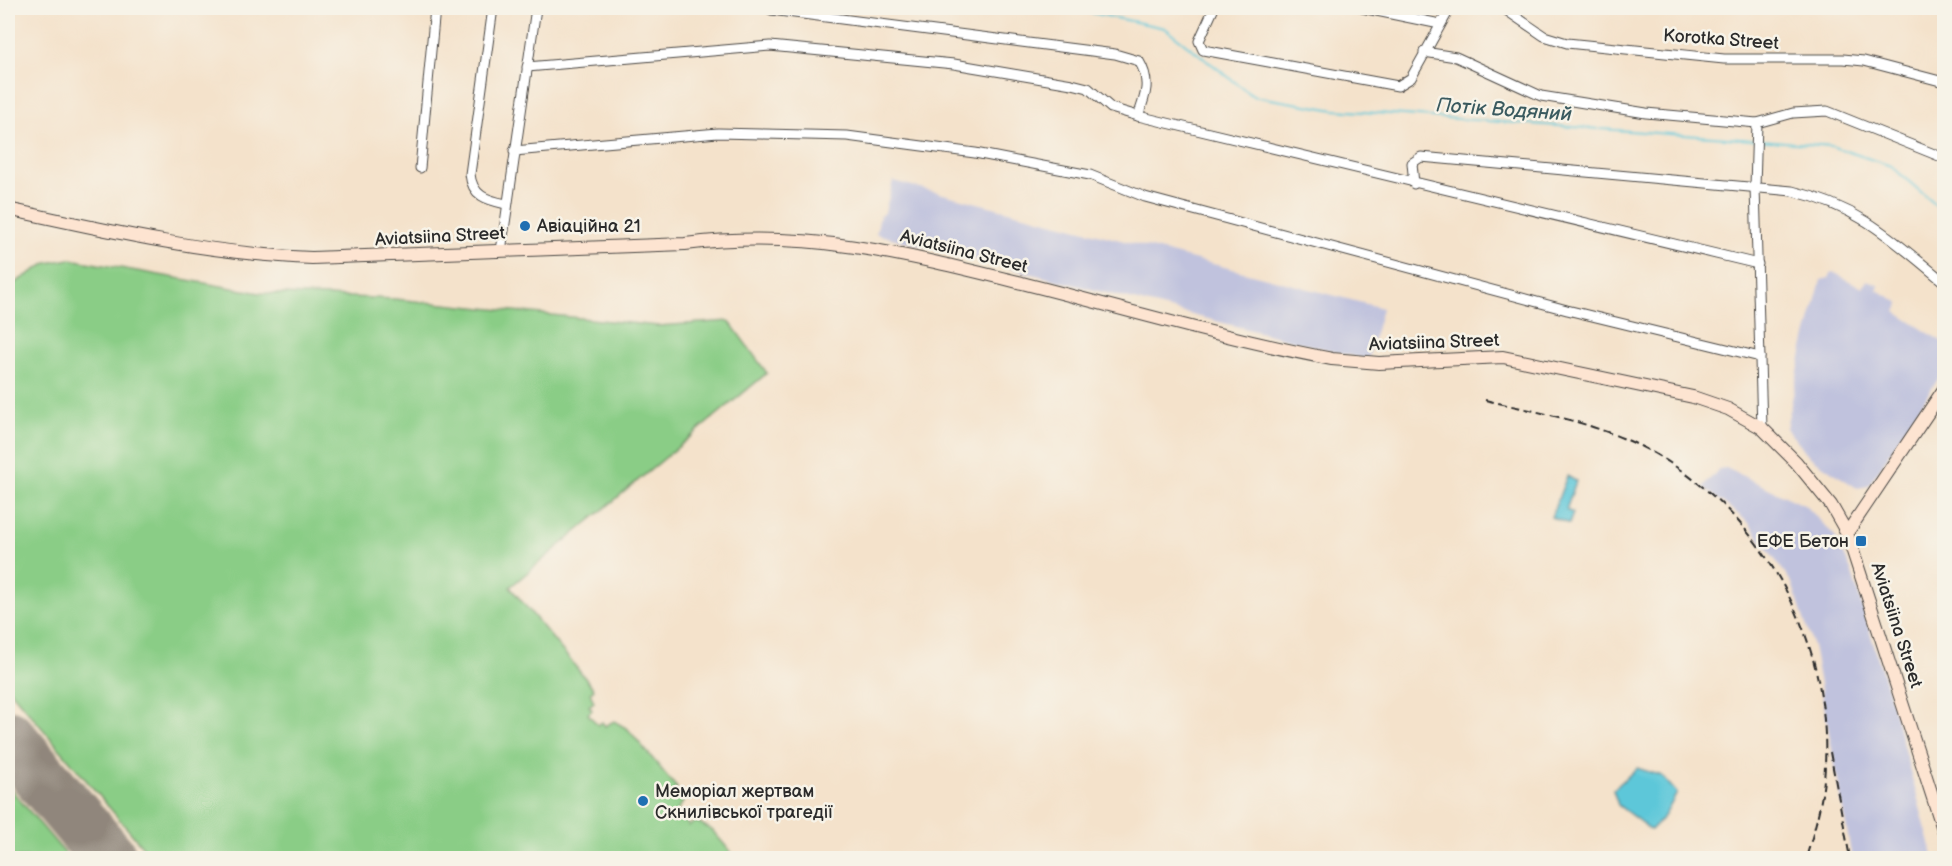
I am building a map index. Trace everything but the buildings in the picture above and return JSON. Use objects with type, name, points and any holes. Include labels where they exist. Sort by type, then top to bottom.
[{"type":"street","points":[[420,168],[435,8]]},
{"type":"street","points":[[493,8],[471,184],[485,200],[506,204]]},
{"type":"street","points":[[501,251],[536,8]]},
{"type":"street","points":[[768,8],[1115,54],[1139,61],[1146,73],[1148,87],[1138,116]]},
{"type":"street","points":[[1214,8],[1199,41],[1201,48],[1206,51],[1398,86],[1407,82],[1450,8]]},
{"type":"street","points":[[1362,8],[1440,24]]},
{"type":"street","name":"Korotka Street","points":[[1503,8],[1544,36],[1567,43],[1724,59],[1853,60],[1944,82]]},
{"type":"street","points":[[527,67],[770,46],[954,64],[1072,84],[1088,88],[1111,108],[1138,116],[1414,184],[1758,264]]},
{"type":"street","points":[[1424,52],[1456,57],[1541,96],[1646,113],[1757,123],[1793,113],[1827,111],[1944,158]]},
{"type":"street","points":[[1757,123],[1755,186],[1762,428]]},
{"type":"street","points":[[514,151],[718,133],[847,136],[965,151],[1090,175],[1145,196],[1556,307],[1760,357]]},
{"type":"street","points":[[1414,184],[1412,163],[1421,157],[1755,186],[1809,195],[1860,215],[1876,225],[1944,282]]},
{"type":"street","name":"Aviatsiina Street","points":[[8,209],[122,234],[254,256],[312,258],[684,244],[728,239],[801,240],[843,244],[909,256],[1332,359],[1379,363],[1503,357],[1693,397],[1728,409],[1762,428],[1796,462],[1831,505],[1847,533],[1944,832]]},
{"type":"street","points":[[1847,533],[1944,389]]},
{"type":"shaded area","points":[[893,181],[1382,308],[1368,360],[876,234],[880,216],[885,212]]},
{"type":"shaded area","points":[[1833,272],[1863,288],[1867,280],[1879,286],[1877,290],[1900,303],[1896,312],[1944,343],[1944,370],[1868,486],[1857,488],[1810,457],[1786,428],[1803,348],[1821,280],[1829,278]]},
{"type":"shaded area","points":[[1726,468],[1806,506],[1835,536],[1851,570],[1888,691],[1934,858],[1852,858],[1813,646],[1792,583],[1748,522],[1703,487],[1719,469]]},
{"type":"green space","points":[[70,259],[260,293],[395,299],[658,326],[729,321],[767,373],[510,587],[594,689],[590,693],[594,702],[589,706],[592,710],[588,714],[598,725],[602,722],[605,726],[614,721],[628,729],[677,788],[675,789],[683,802],[677,811],[689,826],[696,821],[712,830],[736,858],[152,858],[8,688],[8,287],[47,263]]},
{"type":"green space","points":[[8,786],[69,858],[8,858]]},
{"type":"water","points":[[1567,476],[1576,481],[1566,510],[1573,513],[1569,524],[1551,517]]},
{"type":"water","points":[[1637,768],[1662,776],[1677,793],[1665,815],[1651,830],[1618,805],[1613,790]]},
{"type":"waterway","name":"Потік Водяний","points":[[1068,8],[1165,28],[1253,96],[1335,110],[1754,140]]},
{"type":"waterway","name":"Потік Водяний","points":[[1760,140],[1831,146],[1891,166],[1944,212]]},
{"type":"runway","points":[[8,738],[109,858]]},
{"type":"railway","points":[[1485,400],[1584,424],[1642,447],[1684,472],[1721,503],[1753,539],[1780,579],[1801,622],[1815,668],[1824,716],[1823,789],[1806,858]]},
{"type":"railway","points":[[1830,752],[1850,858]]},
{"type":"place","name":"Авіаційна 21","points":[[525,226]]},
{"type":"place","name":"ЕФЕ Бетон","points":[[1861,541]]},
{"type":"place","name":"Меморіал жертвам Скнилівської трагедії","points":[[643,801]]}]
